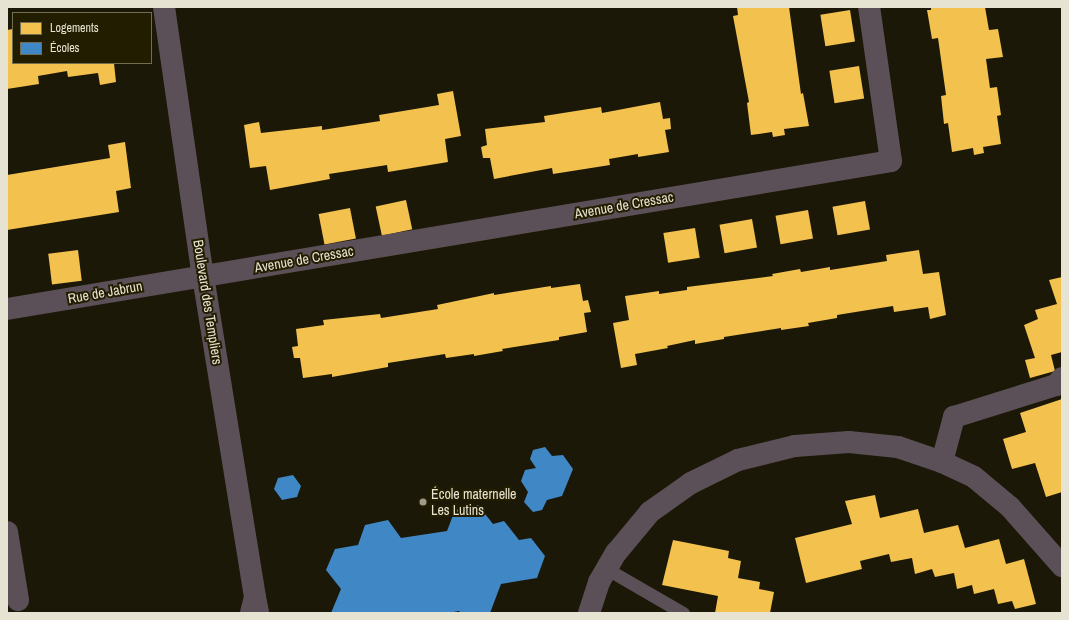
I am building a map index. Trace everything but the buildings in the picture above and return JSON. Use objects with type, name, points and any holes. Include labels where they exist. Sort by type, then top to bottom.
[{"type":"street","name":"Boulevard des Templiers","points":[[164,7],[203,276],[255,608]]},
{"type":"street","name":"Avenue de Cressac","points":[[203,276],[891,161],[869,7]]},
{"type":"street","name":"Rue de Jabrun","points":[[7,309],[203,276]]},
{"type":"street","points":[[942,462],[954,417],[1056,385],[1062,378]]},
{"type":"street","points":[[589,613],[599,582],[616,552],[650,512],[690,483],[738,460],[795,446],[849,442],[898,447],[942,462],[974,477],[1010,507],[1062,566]]},
{"type":"street","points":[[7,532],[18,600]]},
{"type":"lane","points":[[606,569],[683,613]]},
{"type":"place","name":"École maternelle Les Lutins","points":[[423,502]]}]
